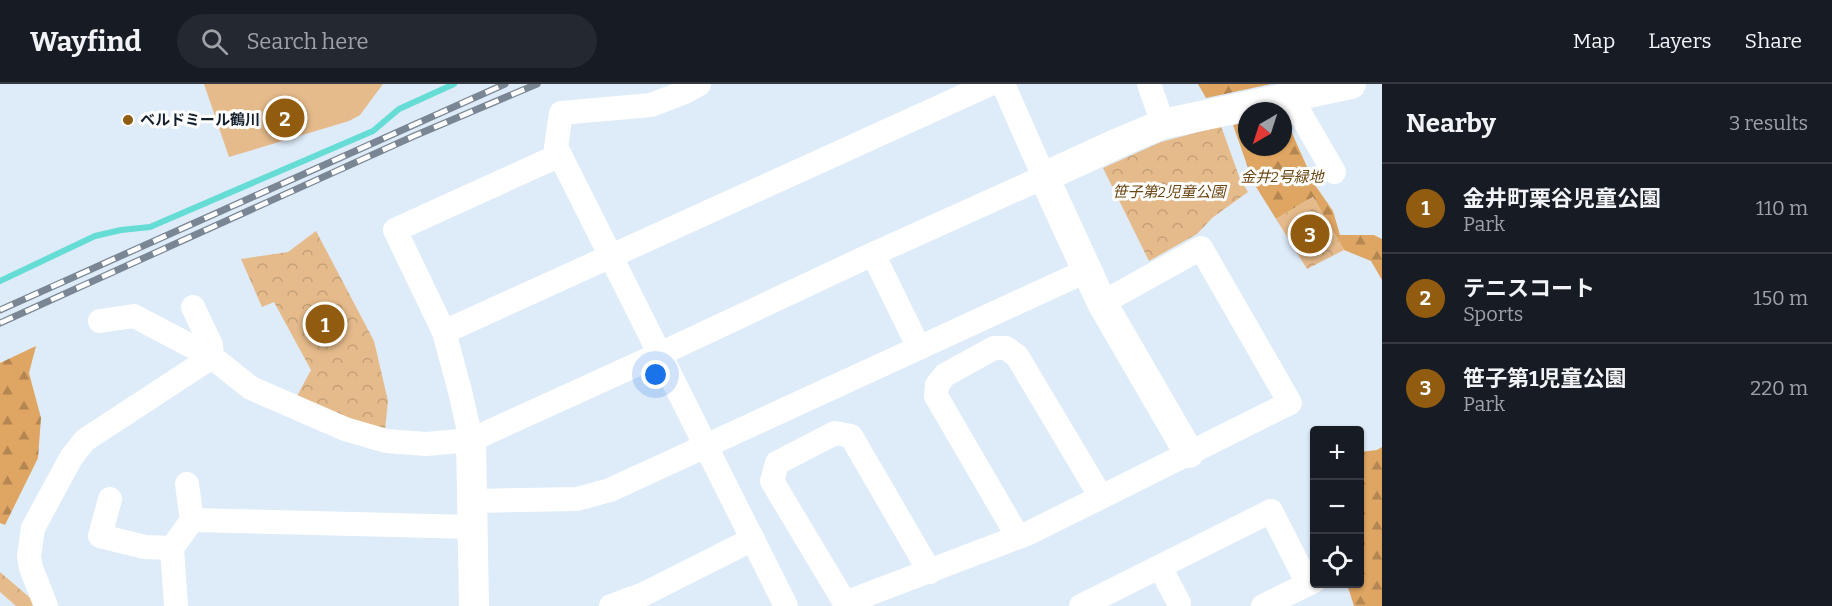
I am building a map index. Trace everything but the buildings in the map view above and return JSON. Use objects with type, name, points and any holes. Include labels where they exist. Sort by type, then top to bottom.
[{"type":"street","points":[[699,84],[651,105],[561,114],[556,147],[786,606]]},
{"type":"street","points":[[444,332],[990,84]]},
{"type":"street","points":[[1003,84],[1102,303],[1189,453]]},
{"type":"street","points":[[1149,84],[1163,124]]},
{"type":"street","points":[[100,321],[134,316],[212,357],[250,388],[345,429],[386,441],[426,444],[471,440],[873,254],[1163,124],[1336,86]]},
{"type":"street","points":[[1290,96],[1334,172]]},
{"type":"street","points":[[474,606],[471,440],[444,332],[395,230],[560,155]]},
{"type":"street","points":[[930,572],[851,436],[835,432],[777,463],[772,481],[845,603],[930,572],[1018,537],[1290,403],[1201,248],[1102,303]]},
{"type":"street","points":[[873,254],[919,348]]},
{"type":"street","points":[[192,520],[473,514],[577,499],[610,490],[705,444],[1086,271]]},
{"type":"street","points":[[193,307],[211,345],[212,357]]},
{"type":"street","points":[[1018,537],[936,396],[937,385],[945,375],[994,348],[1006,348],[1017,356],[1101,497]]},
{"type":"street","points":[[46,606],[31,568],[29,556],[33,528],[71,458],[85,440],[212,357]]},
{"type":"street","points":[[176,606],[172,548],[192,520],[187,484]]},
{"type":"street","points":[[110,499],[100,536],[145,547],[172,548]]},
{"type":"street","points":[[1082,606],[1271,511],[1310,580]]},
{"type":"street","points":[[611,606],[644,594],[753,539]]},
{"type":"street","points":[[1160,567],[1179,603]]},
{"type":"street","points":[[1263,606],[1310,582]]},
{"type":"green space","points":[[204,84],[383,84],[360,115],[349,121],[229,157]]},
{"type":"green space","points":[[1198,84],[1271,84],[1206,98]]},
{"type":"green space","name":"金井2号緑地","points":[[1238,124],[1238,139],[1233,125]]},
{"type":"green space","name":"笹子第2児童公園","points":[[1221,126],[1240,179],[1248,192],[1212,218],[1197,234],[1149,261],[1103,168],[1161,142]]},
{"type":"green space","name":"金井2号緑地","points":[[1292,133],[1315,185],[1333,211],[1340,235],[1374,235],[1382,239],[1382,280],[1371,261],[1344,250],[1313,197],[1276,219],[1253,182],[1244,156],[1292,156]]},
{"type":"green space","points":[[1313,197],[1344,250],[1307,269],[1276,219]]},
{"type":"green space","points":[[316,231],[374,341],[388,401],[385,430],[353,421],[297,396],[311,370],[274,302],[262,307],[241,259],[288,252]]},
{"type":"green space","points":[[36,346],[29,373],[41,418],[38,458],[5,525],[0,523],[0,363]]},
{"type":"green space","points":[[1382,447],[1382,606],[1354,606],[1348,588],[1364,588],[1364,452]]},
{"type":"green space","points":[[0,572],[35,602],[32,606],[16,606],[0,592]]},
{"type":"waterway","points":[[0,281],[95,236],[150,227],[373,131],[399,109],[454,84]]},
{"type":"railway","points":[[0,310],[505,84]]},
{"type":"railway","points":[[0,323],[414,136],[537,84]]},
{"type":"place","name":"テニスコート","points":[[285,118]]},
{"type":"place","name":"ベルドミール鶴川","points":[[128,120]]},
{"type":"place","name":"笹子第1児童公園","points":[[1310,234]]},
{"type":"place","name":"金井町栗谷児童公園","points":[[325,324]]}]
